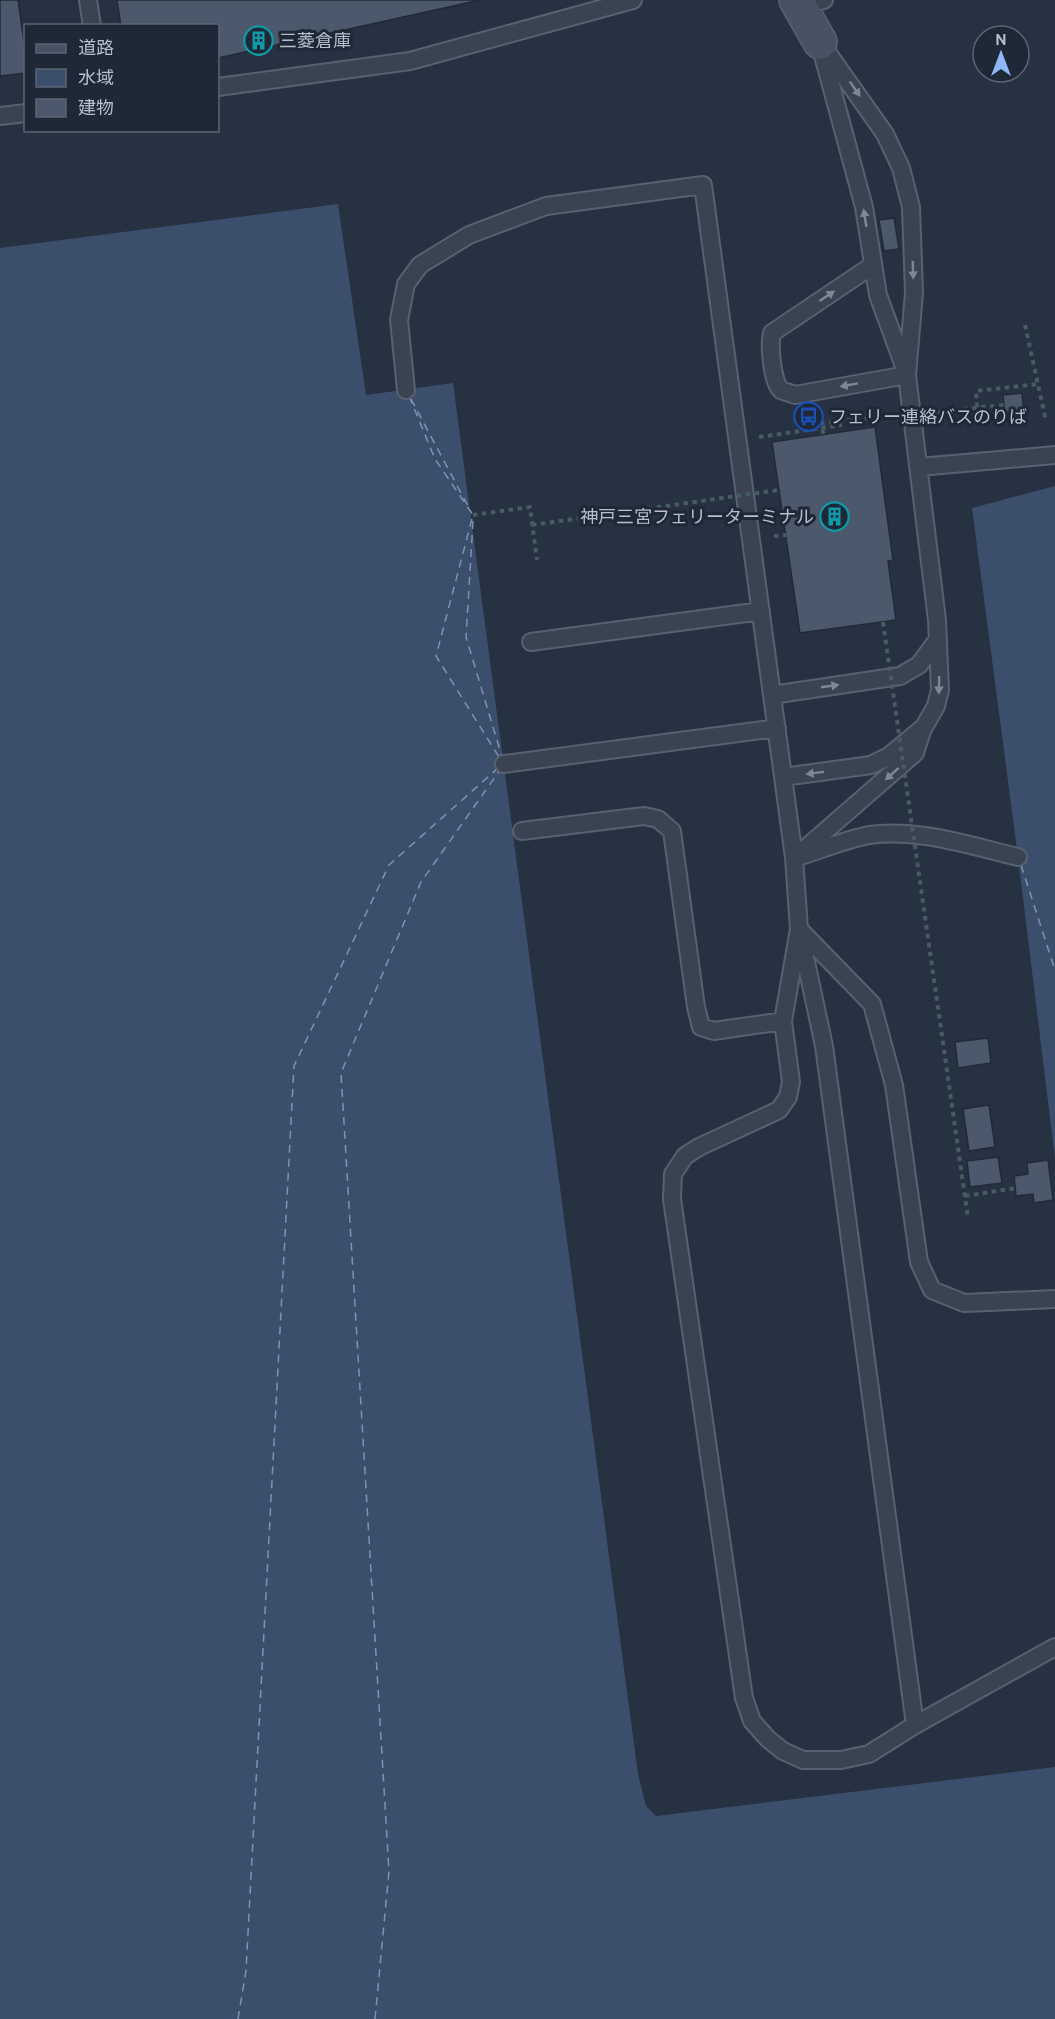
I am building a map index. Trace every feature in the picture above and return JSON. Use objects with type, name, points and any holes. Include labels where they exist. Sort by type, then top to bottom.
[{"type":"street","points":[[806,2],[820,42]]},
{"type":"lane","points":[[88,0],[92,24]]},
{"type":"lane","points":[[219,87],[410,61],[633,0]]},
{"type":"lane","points":[[820,42],[864,207],[878,295],[907,375]]},
{"type":"lane","points":[[794,858],[915,753],[924,727],[933,714],[939,698],[938,639],[907,375],[914,294],[911,207],[902,168],[885,134],[820,42]]},
{"type":"lane","points":[[0,116],[24,113]]},
{"type":"lane","points":[[406,390],[399,320],[406,284],[420,265],[469,235],[546,206],[703,185],[794,858],[799,929],[824,1046],[915,1725]]},
{"type":"lane","points":[[873,265],[772,333],[770,342],[776,383],[782,390],[795,395],[907,375]]},
{"type":"lane","points":[[918,467],[1055,455]]},
{"type":"lane","points":[[531,642],[761,611]]},
{"type":"lane","points":[[772,695],[900,676],[919,665],[938,639]]},
{"type":"lane","points":[[783,777],[871,765],[889,756],[924,727]]},
{"type":"lane","points":[[504,764],[777,728]]},
{"type":"lane","points":[[522,831],[644,816],[658,819],[672,831],[696,1007],[701,1027],[714,1031],[783,1021]]},
{"type":"lane","points":[[794,858],[868,836],[895,834],[942,839],[1018,857]]},
{"type":"lane","points":[[799,929],[783,1021],[791,1082],[788,1097],[779,1110],[699,1147],[686,1156],[673,1174],[672,1199],[744,1698],[752,1721],[768,1739],[783,1751],[804,1760],[841,1760],[869,1754],[915,1725],[1055,1647]]},
{"type":"lane","points":[[799,929],[872,1004],[894,1085],[919,1262],[932,1290],[964,1303],[1055,1299]]},
{"type":"path","points":[[1025,325],[1046,421]]},
{"type":"path","points":[[977,407],[976,391],[1038,384]]},
{"type":"path","points":[[824,434],[822,423],[1004,405]]},
{"type":"path","points":[[758,437],[842,425]]},
{"type":"path","points":[[532,525],[779,490]]},
{"type":"path","points":[[473,515],[530,507],[537,560]]},
{"type":"path","points":[[777,536],[786,535]]},
{"type":"path","points":[[883,622],[968,1218]]},
{"type":"path","points":[[964,1196],[1016,1188]]},
{"type":"water","points":[[338,204],[366,395],[453,383],[638,1774],[646,1806],[656,1816],[1055,1767],[1055,2019],[0,2019],[0,248]]},
{"type":"water","points":[[1055,486],[1055,1159],[972,508]]},
{"type":"building","points":[[0,0],[18,0],[24,42],[24,73],[0,76]]},
{"type":"building","name":"三菱倉庫","points":[[117,0],[480,0],[219,58],[219,24],[121,24]]},
{"type":"building","points":[[894,218],[899,249],[884,251],[879,220]]},
{"type":"building","points":[[1022,393],[1024,413],[1005,415],[1003,395]]},
{"type":"building","name":"神戸三宮フェリーターミナル","points":[[875,427],[893,560],[888,561],[896,620],[800,633],[772,442]]},
{"type":"building","points":[[988,1038],[991,1063],[958,1068],[955,1042]]},
{"type":"building","points":[[989,1105],[995,1147],[969,1151],[963,1109]]},
{"type":"building","points":[[998,1157],[1002,1183],[970,1187],[967,1161]]},
{"type":"building","points":[[1048,1160],[1053,1200],[1034,1203],[1033,1194],[1016,1196],[1014,1176],[1028,1174],[1027,1163]]},
{"type":"ferry route","points":[[409,396],[435,459],[473,515],[436,656],[499,757]]},
{"type":"ferry route","points":[[411,399],[468,506]]},
{"type":"ferry route","points":[[473,521],[466,637],[502,757]]},
{"type":"ferry route","points":[[238,2019],[246,1971],[294,1066],[389,865],[497,769]]},
{"type":"ferry route","points":[[375,2019],[389,1871],[341,1073],[421,882],[500,770]]},
{"type":"ferry route","points":[[1021,865],[1055,970]]},
{"type":"place","name":"三菱倉庫","points":[[258,41]]},
{"type":"place","name":"フェリー連絡バスのりば","points":[[808,417]]},
{"type":"place","name":"神戸三宮フェリーターミナル","points":[[835,517]]}]
